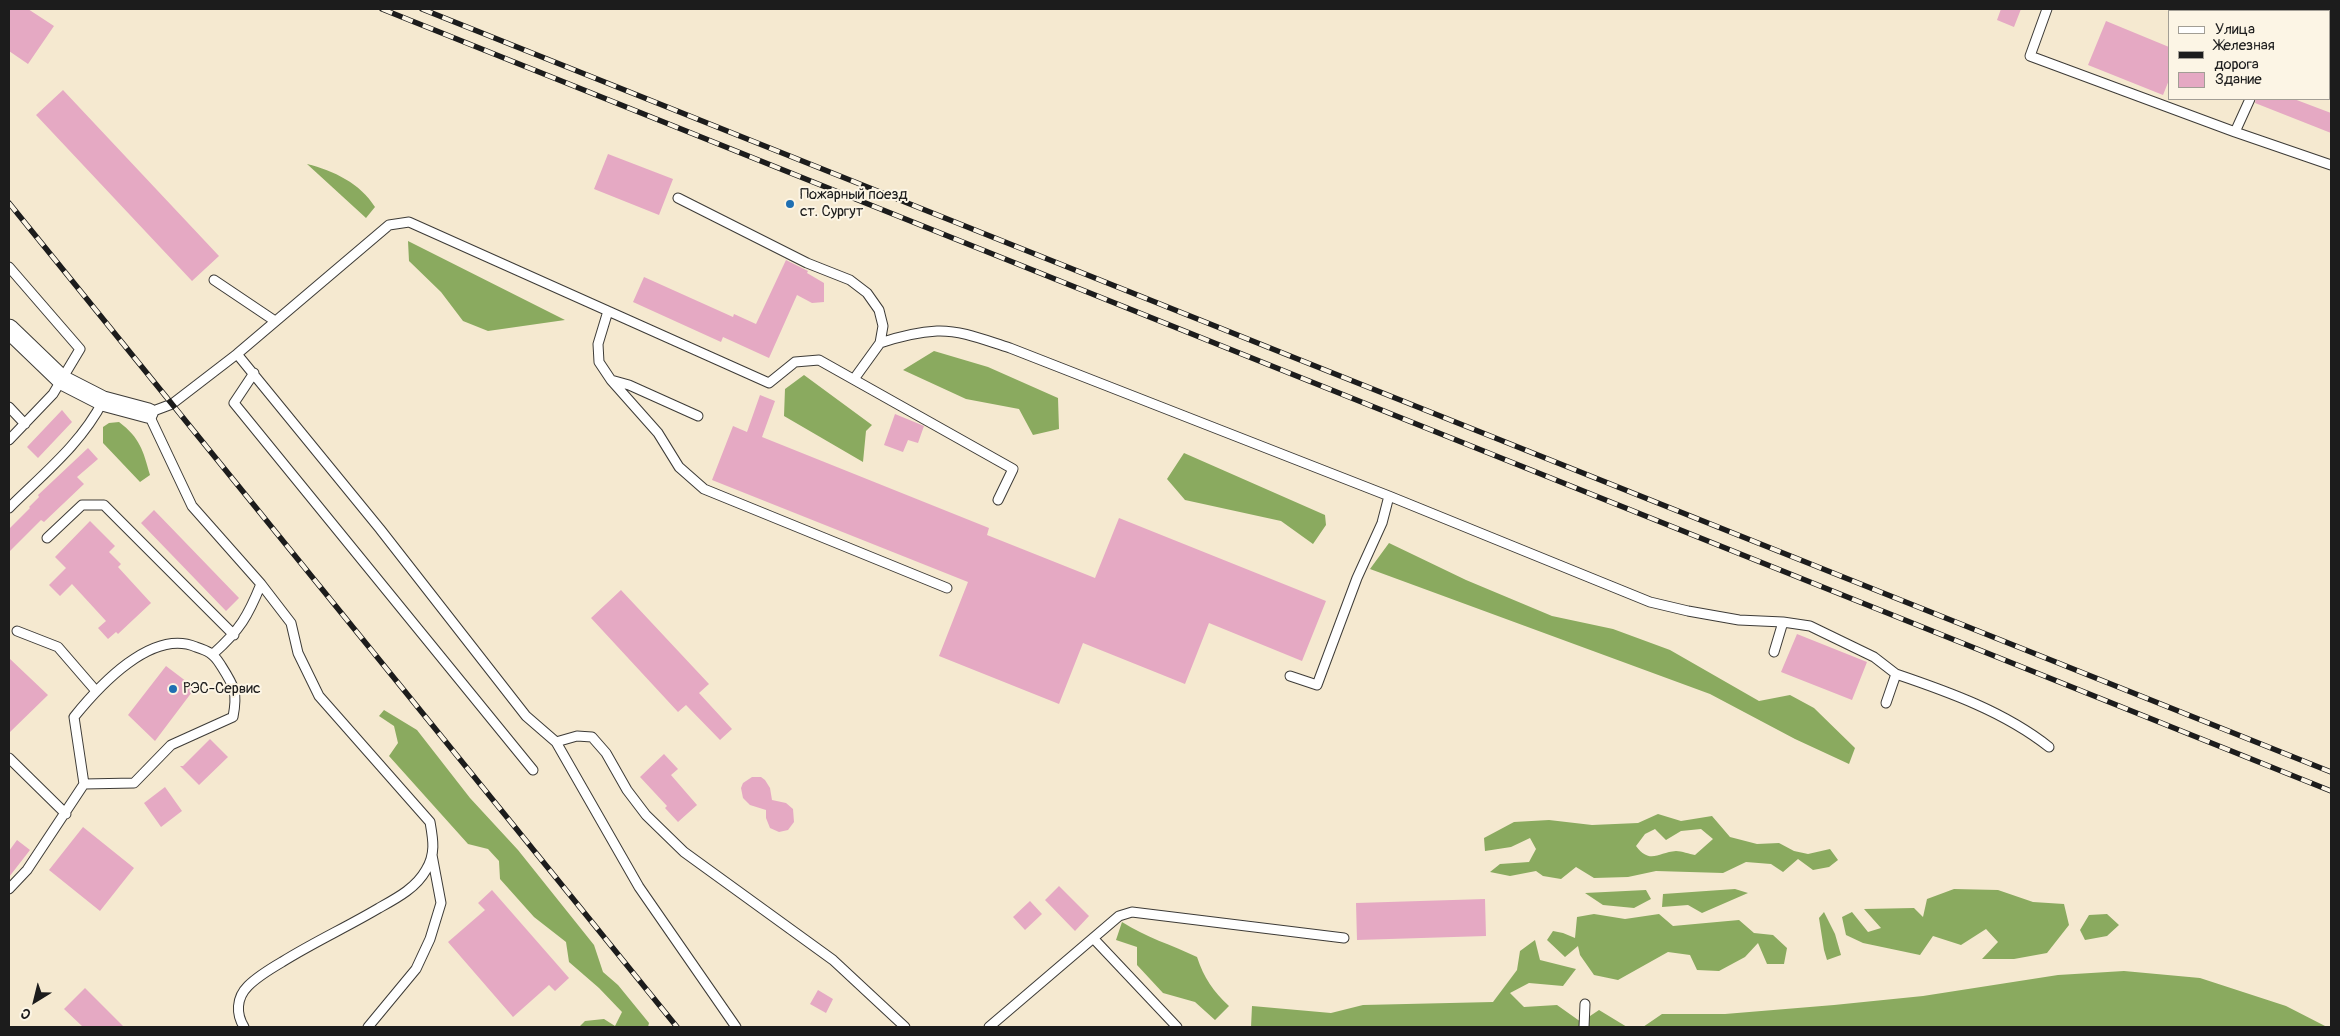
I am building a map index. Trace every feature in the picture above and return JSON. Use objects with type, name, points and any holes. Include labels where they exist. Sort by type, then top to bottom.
[{"type":"street","points":[[9,329],[62,380],[103,400],[148,413]]},
{"type":"lane","points":[[2047,9],[2030,56],[2235,132],[2331,165]]},
{"type":"lane","points":[[2330,61],[2331,54]]},
{"type":"lane","points":[[2235,132],[2250,100]]},
{"type":"lane","points":[[678,198],[807,263],[850,280],[867,293],[879,310],[883,326],[880,343],[854,379]]},
{"type":"lane","points":[[244,1027],[238,1016],[240,998],[247,986],[303,949],[354,923],[406,892],[427,870],[434,845],[430,822],[319,696],[298,654],[292,623],[261,584],[192,506],[148,413],[172,404],[237,354],[389,225],[409,222],[770,383],[795,362],[820,360],[1013,469],[998,500]]},
{"type":"lane","points":[[9,267],[80,349],[53,394],[9,440]]},
{"type":"lane","points":[[214,280],[276,321]]},
{"type":"lane","points":[[608,311],[598,344],[599,362],[611,380],[658,433],[679,466],[704,489],[947,588]]},
{"type":"lane","points":[[880,343],[904,336],[938,331],[966,335],[1019,352],[1390,496],[1650,602],[1688,612],[1739,620],[1783,622],[1810,626],[1874,657],[1896,674],[1948,692],[2029,731],[2049,747]]},
{"type":"lane","points":[[237,354],[380,529],[526,716],[556,742],[639,888],[736,1027]]},
{"type":"lane","points":[[254,373],[234,403],[533,770]]},
{"type":"lane","points":[[611,380],[630,385],[698,416]]},
{"type":"lane","points":[[9,508],[76,442],[94,419],[103,400]]},
{"type":"lane","points":[[9,408],[25,424]]},
{"type":"lane","points":[[1290,676],[1317,685],[1357,578],[1382,523],[1390,496]]},
{"type":"lane","points":[[48,538],[82,505],[104,505],[234,635]]},
{"type":"lane","points":[[214,654],[234,635],[248,615],[261,584]]},
{"type":"lane","points":[[1774,652],[1783,622]]},
{"type":"lane","points":[[17,631],[58,648],[96,690]]},
{"type":"lane","points":[[9,889],[27,870],[66,814],[84,784],[74,717],[96,690],[122,668],[160,645],[188,643],[214,654],[229,678],[237,698],[234,717],[171,745],[134,783],[84,784]]},
{"type":"lane","points":[[1886,703],[1896,674]]},
{"type":"lane","points":[[556,742],[577,736],[592,737],[606,753],[627,790],[646,815],[684,852],[833,960],[905,1027]]},
{"type":"lane","points":[[9,758],[66,814]]},
{"type":"lane","points":[[368,1027],[416,969],[430,939],[441,904],[432,854]]},
{"type":"lane","points":[[989,1027],[1119,916],[1132,912],[1344,938]]},
{"type":"lane","points":[[1093,938],[1177,1027]]},
{"type":"lane","points":[[1584,1027],[1585,1004]]},
{"type":"green space","points":[[307,164],[327,170],[346,179],[362,191],[375,207],[366,218]]},
{"type":"green space","points":[[408,241],[565,320],[488,331],[463,321],[441,292],[409,261]]},
{"type":"green space","points":[[934,351],[988,367],[1058,398],[1059,429],[1033,435],[1019,409],[966,399],[903,370]]},
{"type":"green space","points":[[804,375],[872,425],[866,431],[863,462],[784,416],[785,389]]},
{"type":"green space","points":[[119,422],[136,439],[145,458],[150,475],[140,482],[103,443],[103,427],[109,423]]},
{"type":"green space","points":[[1184,453],[1325,515],[1326,525],[1313,544],[1281,521],[1185,500],[1167,479]]},
{"type":"green space","points":[[1389,543],[1466,580],[1552,616],[1613,629],[1670,650],[1759,701],[1790,695],[1814,708],[1855,748],[1849,764],[1795,739],[1710,694],[1370,569]]},
{"type":"green space","points":[[384,710],[417,730],[470,798],[518,850],[594,945],[603,972],[618,985],[649,1023],[648,1027],[579,1027],[585,1021],[604,1019],[615,1026],[622,1012],[599,988],[569,962],[566,942],[534,917],[500,879],[499,861],[488,849],[468,844],[389,756],[398,743],[394,726],[379,716]]},
{"type":"green space","points":[[1658,814],[1681,821],[1712,816],[1730,837],[1757,844],[1779,843],[1794,851],[1808,854],[1830,849],[1838,860],[1829,867],[1813,870],[1798,859],[1783,872],[1771,864],[1746,862],[1723,873],[1656,871],[1628,877],[1594,878],[1576,867],[1561,879],[1543,876],[1536,871],[1510,876],[1490,872],[1500,864],[1529,862],[1536,849],[1530,838],[1511,847],[1485,851],[1484,838],[1514,822],[1549,820],[1592,825],[1638,823]],"holes":[[[1655,829],[1666,840],[1681,831],[1701,829],[1713,839],[1695,855],[1676,851],[1650,856],[1641,852],[1636,846],[1645,834]]]},
{"type":"green space","points":[[1735,889],[1748,893],[1702,913],[1688,905],[1662,907],[1663,894]]},
{"type":"green space","points":[[1954,889],[1998,890],[2033,902],[2064,904],[2069,925],[2047,953],[2014,959],[1982,959],[1998,942],[1986,929],[1961,945],[1933,936],[1920,955],[1863,943],[1846,935],[1842,917],[1852,912],[1868,932],[1881,928],[1864,909],[1914,908],[1923,917],[1927,899]]},
{"type":"green space","points":[[1646,890],[1651,899],[1634,908],[1603,905],[1585,893]]},
{"type":"green space","points":[[1824,912],[1835,934],[1841,955],[1827,960],[1819,918]]},
{"type":"green space","points":[[1594,914],[1625,919],[1659,914],[1673,926],[1739,920],[1754,933],[1773,935],[1787,948],[1784,964],[1767,964],[1758,943],[1745,957],[1719,971],[1697,970],[1690,955],[1668,952],[1618,980],[1594,975],[1580,955],[1578,946],[1565,957],[1547,940],[1553,931],[1575,938],[1577,917]]},
{"type":"green space","points":[[2107,914],[2119,925],[2107,936],[2085,940],[2080,930],[2089,915]]},
{"type":"green space","points":[[1122,922],[1149,937],[1197,957],[1210,984],[1229,1006],[1215,1020],[1195,1002],[1163,993],[1137,965],[1137,947],[1116,940]]},
{"type":"green space","points":[[1535,940],[1540,960],[1576,969],[1563,986],[1529,983],[1510,993],[1524,1007],[1557,1005],[1581,1022],[1599,1010],[1627,1027],[1251,1027],[1252,1006],[1331,1013],[1363,1005],[1493,1002],[1517,970],[1520,951]]},
{"type":"green space","points":[[2124,971],[2200,978],[2286,1006],[2327,1027],[1643,1027],[1662,1014],[1725,1014],[1834,1005],[1923,996],[2058,975]]},
{"type":"building","points":[[9,9],[28,9],[54,26],[28,64],[9,51]]},
{"type":"building","points":[[2001,9],[2021,9],[2014,27],[1997,20]]},
{"type":"building","points":[[2106,21],[2168,47],[2168,82],[2163,95],[2088,65]]},
{"type":"building","points":[[63,90],[219,256],[192,281],[36,115]]},
{"type":"building","points":[[2256,100],[2297,100],[2331,113],[2331,133],[2255,103]]},
{"type":"building","points":[[608,154],[673,179],[659,215],[594,189]]},
{"type":"building","points":[[786,260],[808,271],[807,273],[824,283],[824,302],[812,303],[797,295],[769,358],[723,337],[721,342],[633,302],[644,277],[733,317],[734,314],[756,324]]},
{"type":"building","points":[[760,395],[775,401],[762,437],[989,528],[987,535],[1095,578],[1119,518],[1326,601],[1302,661],[1209,623],[1185,684],[1083,643],[1059,704],[939,656],[968,582],[712,480],[733,426],[747,432]]},
{"type":"building","points":[[62,410],[72,422],[38,458],[27,447]]},
{"type":"building","points":[[895,414],[924,426],[918,443],[908,440],[903,452],[884,445]]},
{"type":"building","points":[[88,448],[98,459],[77,477],[84,484],[44,522],[41,520],[9,552],[9,529],[30,508],[39,497],[38,495]]},
{"type":"building","points":[[154,510],[239,598],[226,611],[141,523]]},
{"type":"building","points":[[90,521],[115,546],[109,552],[121,564],[118,567],[151,603],[118,634],[116,632],[108,639],[98,628],[106,621],[72,584],[60,596],[49,585],[66,568],[55,557]]},
{"type":"building","points":[[621,590],[709,684],[699,693],[732,729],[720,740],[686,705],[678,712],[591,618]]},
{"type":"building","points":[[1797,634],[1867,662],[1852,700],[1781,672]]},
{"type":"building","points":[[9,658],[48,695],[9,733]]},
{"type":"building","points":[[166,666],[195,688],[155,741],[128,715]]},
{"type":"building","points":[[210,739],[228,757],[199,785],[180,766],[183,766]]},
{"type":"building","points":[[664,754],[678,769],[671,775],[697,805],[678,822],[665,808],[667,806],[640,777]]},
{"type":"building","points":[[752,777],[761,777],[765,780],[770,788],[772,800],[786,803],[793,809],[794,822],[788,830],[779,832],[770,828],[766,818],[766,810],[750,805],[743,798],[741,788],[743,783]]},
{"type":"building","points":[[165,787],[182,811],[161,827],[144,803]]},
{"type":"building","points":[[83,827],[134,868],[100,911],[49,870]]},
{"type":"building","points":[[17,840],[30,850],[9,877],[9,851]]},
{"type":"building","points":[[1059,886],[1089,916],[1075,931],[1045,900]]},
{"type":"building","points":[[492,890],[569,978],[555,991],[549,985],[513,1017],[448,942],[485,910],[478,903]]},
{"type":"building","points":[[1485,899],[1486,936],[1357,940],[1356,903]]},
{"type":"building","points":[[1030,901],[1042,914],[1025,930],[1013,917]]},
{"type":"building","points":[[85,988],[124,1027],[83,1027],[64,1009]]},
{"type":"building","points":[[818,990],[833,999],[826,1013],[810,1004]]},
{"type":"railway","points":[[382,9],[2331,791]]},
{"type":"railway","points":[[422,9],[2331,772]]},
{"type":"railway","points":[[9,203],[677,1027]]},
{"type":"place","name":"Пожарный поезд ст. Сургут","points":[[790,204]]},
{"type":"place","name":"РЭС-Сервис","points":[[173,689]]}]
